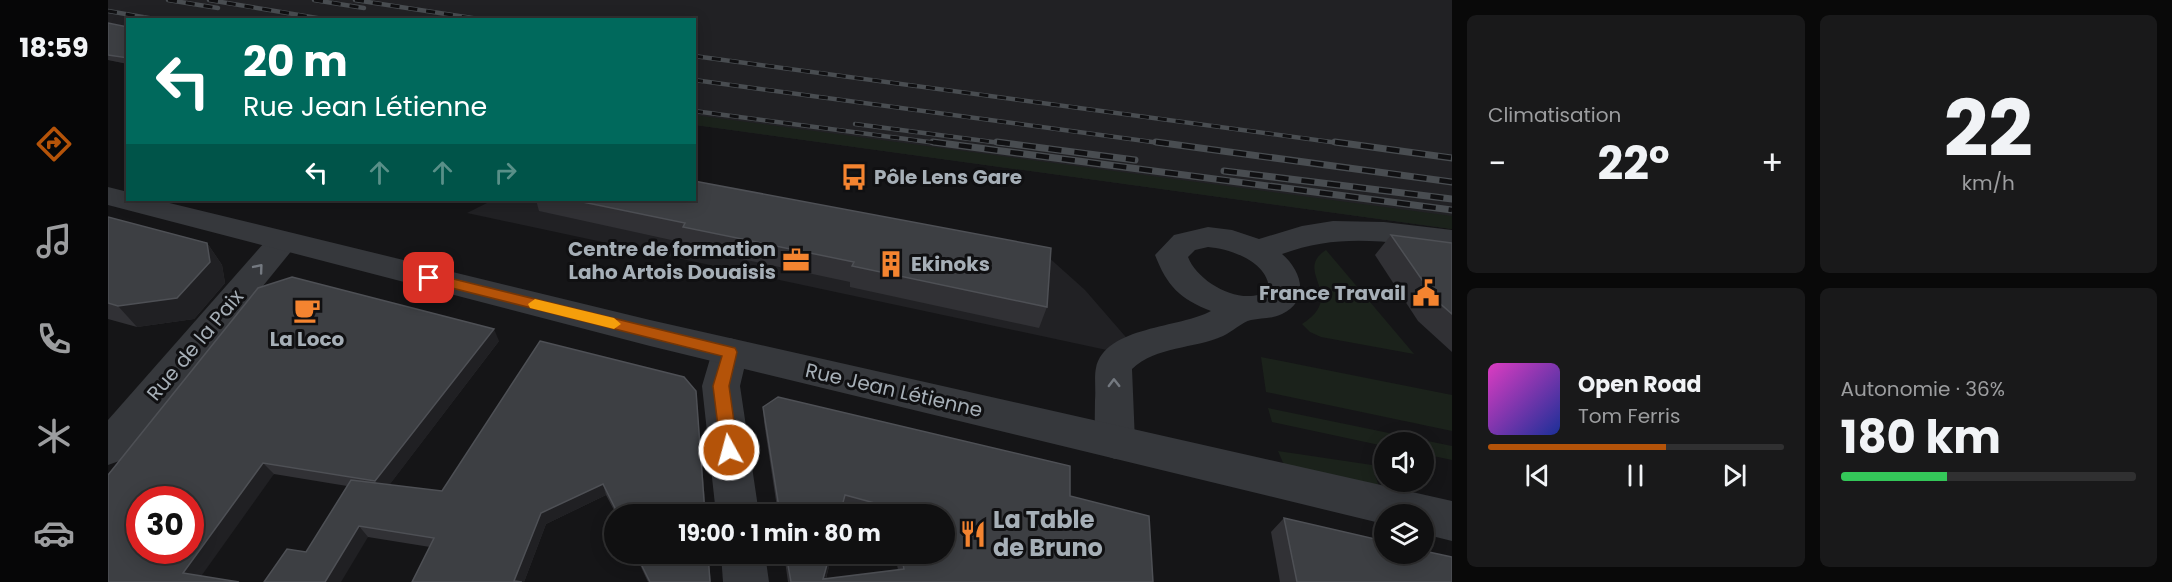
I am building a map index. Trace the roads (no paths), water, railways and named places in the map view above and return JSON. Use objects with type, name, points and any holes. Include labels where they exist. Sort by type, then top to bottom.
[{"type":"street","name":"Rue Jean Létienne","points":[[108,196],[126,201]]},
{"type":"street","name":"Rue Jean Létienne","points":[[127,201],[282,242],[730,352],[1266,475],[1452,521]]},
{"type":"street","points":[[1258,251],[1314,233],[1335,231],[1372,230],[1452,240]]},
{"type":"street","points":[[1208,237],[1225,238],[1258,251],[1279,270],[1285,280],[1285,290],[1281,298],[1273,304],[1245,307],[1215,300],[1190,285],[1175,267],[1171,255],[1185,242],[1208,237]]},
{"type":"street","name":"Rue de la Paix","points":[[108,448],[282,242]]},
{"type":"street","points":[[1115,442],[1114,367],[1118,357],[1129,349],[1204,330],[1245,307]]},
{"type":"street","points":[[730,352],[721,386],[737,504]]},
{"type":"street","points":[[744,564],[746,582]]},
{"type":"railway","points":[[168,0],[218,8]]},
{"type":"railway","points":[[209,0],[317,18]]},
{"type":"railway","points":[[314,0],[364,8]]},
{"type":"railway","points":[[355,0],[472,18]]},
{"type":"railway","points":[[108,11],[148,18]]},
{"type":"railway","points":[[696,56],[1346,144]]},
{"type":"railway","points":[[696,80],[1167,144]]},
{"type":"railway","points":[[696,111],[944,144]]},
{"type":"railway","points":[[855,124],[1008,144]]},
{"type":"railway","points":[[933,142],[1452,210]]},
{"type":"railway","points":[[997,142],[1135,160]]},
{"type":"railway","points":[[1156,142],[1452,182]]},
{"type":"railway","points":[[1335,142],[1452,158]]},
{"type":"railway","points":[[1224,171],[1452,199]]},
{"type":"place","name":"Pôle Lens Gare","points":[[854,177]]},
{"type":"place","name":"Centre de formation Laho Artois Douaisis","points":[[796,260]]},
{"type":"place","name":"Ekinoks","points":[[891,264]]},
{"type":"place","name":"France Travail","points":[[1426,293]]},
{"type":"place","name":"La Loco","points":[[307,310]]},
{"type":"place","name":"La Table de Bruno","points":[[973,534]]}]
